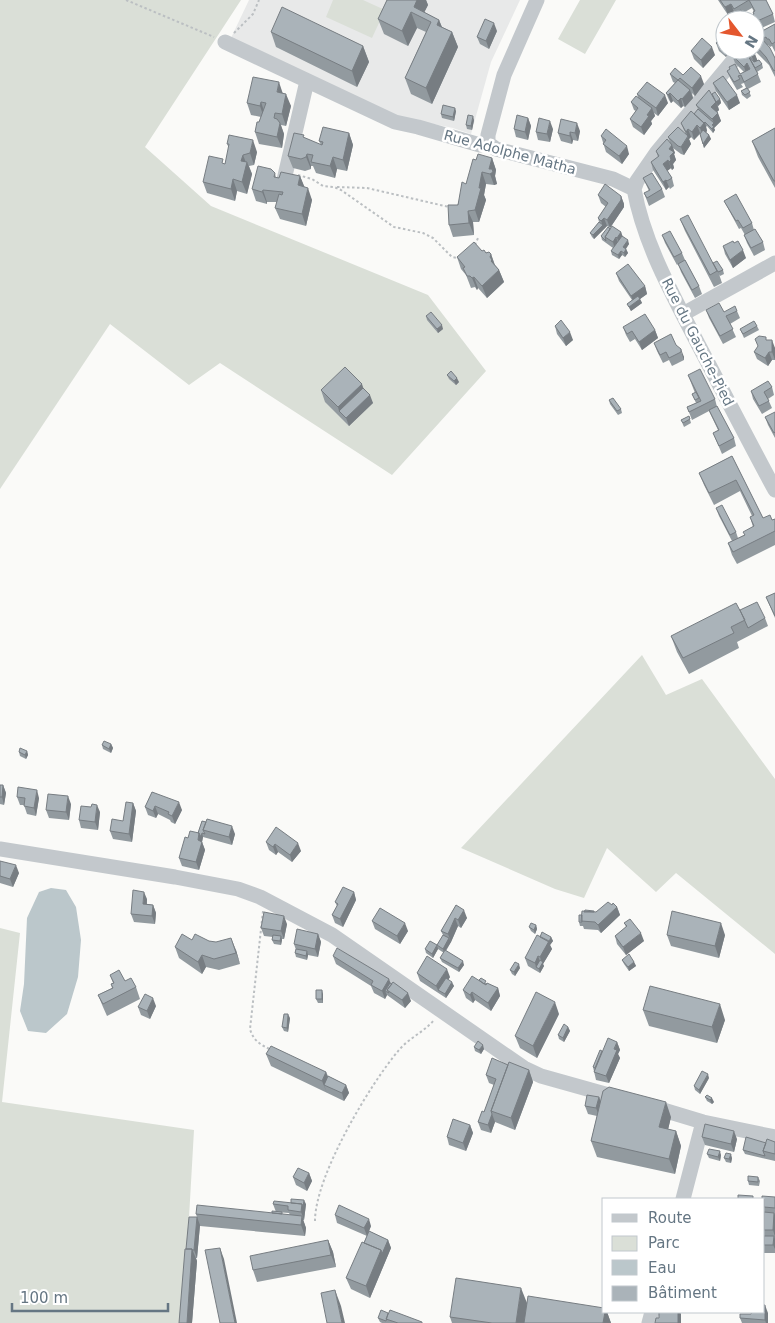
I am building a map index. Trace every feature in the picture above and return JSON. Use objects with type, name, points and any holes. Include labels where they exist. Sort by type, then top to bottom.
[{"type":"street","points":[[488,143],[488,135],[504,75],[538,0]]},
{"type":"street","name":"Rue Adolphe Matha","points":[[225,42],[395,122],[480,145],[488,143],[496,149],[613,179],[634,189]]},
{"type":"street","points":[[634,189],[637,181],[657,152],[734,60]]},
{"type":"street","points":[[285,176],[306,81]]},
{"type":"street","name":"Rue du Gauche-Pied","points":[[634,189],[636,205],[649,240],[683,314],[775,490]]},
{"type":"street","points":[[683,314],[775,264]]},
{"type":"street","points":[[0,850],[175,877],[238,889],[264,899],[332,935],[509,1058],[541,1076],[675,1112],[703,1122],[775,1137]]},
{"type":"street","points":[[683,1198],[703,1122]]},
{"type":"path","points":[[126,0],[225,42],[253,14],[259,0]]},
{"type":"path","points":[[285,176],[312,179],[323,186],[367,188],[449,207]]},
{"type":"path","points":[[334,187],[342,190],[394,227],[423,233],[433,238],[452,257],[460,258]]},
{"type":"path","points":[[470,252],[478,238]]},
{"type":"path","points":[[264,899],[250,1029],[253,1038],[265,1047],[273,1050]]},
{"type":"path","points":[[315,1221],[315,1210],[323,1182],[346,1132],[381,1073],[401,1048],[428,1027],[442,1011]]},
{"type":"shaded area","points":[[249,0],[520,0],[491,62],[471,134],[453,128],[399,117],[230,40]]},
{"type":"green space","points":[[0,0],[241,0],[145,147],[211,206],[428,295],[486,371],[392,475],[220,363],[189,385],[110,324],[0,489]]},
{"type":"green space","points":[[333,0],[363,0],[385,10],[372,38],[326,17]]},
{"type":"green space","points":[[580,0],[616,0],[585,54],[558,39]]},
{"type":"green space","points":[[642,655],[666,695],[702,679],[775,779],[775,954],[676,873],[656,892],[607,848],[584,898],[555,889],[461,848]]},
{"type":"green space","points":[[0,928],[20,933],[2,1102],[194,1130],[183,1323],[0,1323]]},
{"type":"water","points":[[51,888],[66,890],[76,907],[81,940],[78,977],[67,1014],[46,1033],[28,1031],[20,1011],[24,984],[27,918],[39,892]]},
{"type":"building","points":[[387,0],[417,0],[414,7],[439,20],[437,25],[452,32],[426,88],[405,78],[431,22],[411,12],[402,31],[378,19]]},
{"type":"building","points":[[720,0],[749,0],[734,9],[731,4],[725,7]]},
{"type":"building","points":[[749,0],[766,0],[773,14],[765,18],[765,10],[754,10]]},
{"type":"building","points":[[282,7],[363,46],[352,71],[271,32]]},
{"type":"building","points":[[485,19],[494,23],[486,41],[477,37]]},
{"type":"building","points":[[775,24],[775,42],[772,44],[769,39],[765,38],[765,30]]},
{"type":"building","points":[[702,38],[712,47],[701,60],[691,51]]},
{"type":"building","points":[[765,42],[775,58],[774,71],[766,57]]},
{"type":"building","points":[[737,60],[750,60],[758,74],[744,82],[741,75],[738,76],[740,79],[734,82],[727,71],[730,69],[729,67],[735,64],[740,74],[750,69],[747,63],[744,67]]},
{"type":"building","points":[[751,60],[754,62],[759,60],[762,64],[755,68]]},
{"type":"building","points":[[691,67],[701,76],[692,88],[680,78],[678,80],[670,74],[675,68],[683,75]]},
{"type":"building","points":[[723,76],[737,95],[727,102],[713,83]]},
{"type":"building","points":[[253,77],[279,82],[277,92],[286,94],[282,114],[275,113],[274,118],[280,123],[277,137],[255,132],[257,122],[259,122],[266,103],[261,102],[260,106],[247,103]]},
{"type":"building","points":[[678,80],[690,90],[678,101],[670,93],[668,95],[666,93]]},
{"type":"building","points":[[647,82],[665,95],[656,108],[637,94]]},
{"type":"building","points":[[747,88],[750,92],[745,95],[741,91]]},
{"type":"building","points":[[709,90],[716,102],[711,107],[718,113],[712,119],[696,105]]},
{"type":"building","points":[[715,92],[720,99],[716,102],[712,94]]},
{"type":"building","points":[[636,96],[652,108],[641,127],[630,119],[638,108],[631,102]]},
{"type":"building","points":[[443,105],[455,108],[453,117],[441,114]]},
{"type":"building","points":[[698,109],[714,123],[712,129],[694,114]]},
{"type":"building","points":[[691,111],[704,123],[700,128],[697,125],[692,132],[688,129],[686,132],[681,123]]},
{"type":"building","points":[[468,115],[473,116],[471,126],[466,125]]},
{"type":"building","points":[[517,115],[528,118],[525,132],[514,129]]},
{"type":"building","points":[[539,118],[550,121],[547,134],[536,132]]},
{"type":"building","points":[[561,119],[577,123],[575,133],[570,132],[570,136],[558,133]]},
{"type":"building","points":[[323,127],[349,133],[343,160],[333,157],[330,166],[311,162],[313,155],[307,154],[306,157],[301,159],[288,156],[294,133],[304,135],[303,137],[322,145],[323,142],[319,141]]},
{"type":"building","points":[[678,127],[688,136],[681,147],[668,137]]},
{"type":"building","points":[[775,128],[775,181],[774,181],[752,141]]},
{"type":"building","points":[[606,129],[627,146],[619,156],[603,144],[606,140],[601,136]]},
{"type":"building","points":[[703,130],[709,135],[703,144],[700,134]]},
{"type":"building","points":[[229,135],[253,140],[250,153],[243,155],[241,161],[247,162],[242,182],[233,179],[231,189],[203,182],[209,156],[223,159],[222,163],[225,164]]},
{"type":"building","points":[[667,139],[672,145],[669,149],[674,152],[670,156],[671,160],[663,164],[672,178],[663,182],[651,162],[659,156],[656,151]]},
{"type":"building","points":[[478,154],[492,158],[489,169],[492,169],[493,172],[490,174],[482,172],[479,188],[481,188],[475,210],[468,211],[469,223],[449,225],[448,205],[458,205],[462,182],[466,184],[473,159],[476,160]]},
{"type":"building","points":[[258,166],[271,169],[275,173],[274,177],[279,178],[281,172],[300,176],[298,185],[308,188],[302,214],[275,208],[279,194],[282,195],[283,192],[263,190],[262,192],[252,189]]},
{"type":"building","points":[[652,173],[662,189],[647,198],[644,193],[650,190],[643,178]]},
{"type":"building","points":[[605,184],[621,196],[621,200],[607,220],[604,218],[601,221],[598,218],[608,203],[598,195]]},
{"type":"building","points":[[736,194],[752,223],[743,228],[738,220],[736,221],[724,201]]},
{"type":"building","points":[[688,215],[717,271],[710,275],[680,219]]},
{"type":"building","points":[[599,222],[603,225],[593,235],[590,233]]},
{"type":"building","points":[[612,226],[621,232],[613,242],[605,237]]},
{"type":"building","points":[[608,227],[610,229],[605,237],[606,241],[601,236]]},
{"type":"building","points":[[755,229],[763,242],[751,248],[744,235]]},
{"type":"building","points":[[670,231],[682,253],[674,257],[662,235]]},
{"type":"building","points":[[622,236],[628,240],[623,247],[626,249],[624,253],[621,251],[618,255],[611,251]]},
{"type":"building","points":[[733,241],[734,243],[738,241],[743,250],[730,260],[723,246]]},
{"type":"building","points":[[474,242],[482,251],[484,250],[486,253],[489,252],[491,254],[491,261],[499,270],[482,286],[474,277],[467,276],[463,268],[465,267],[457,257]]},
{"type":"building","points":[[685,260],[699,286],[692,290],[678,264]]},
{"type":"building","points":[[717,261],[723,270],[718,272],[713,263]]},
{"type":"building","points":[[628,264],[645,286],[631,296],[616,273]]},
{"type":"building","points":[[638,296],[640,299],[629,307],[627,304]]},
{"type":"building","points":[[719,303],[724,312],[735,306],[737,311],[726,316],[733,329],[720,336],[706,310]]},
{"type":"building","points":[[431,312],[442,325],[437,329],[426,316]]},
{"type":"building","points":[[645,314],[655,330],[639,342],[632,331],[627,334],[623,327]]},
{"type":"building","points":[[561,320],[570,332],[563,338],[555,326]]},
{"type":"building","points":[[754,321],[757,326],[743,334],[740,329]]},
{"type":"building","points":[[671,334],[681,352],[669,358],[666,352],[660,355],[654,343]]},
{"type":"building","points":[[759,336],[766,337],[766,340],[772,340],[772,352],[769,352],[765,358],[754,352],[758,346],[755,339]]},
{"type":"building","points":[[345,367],[362,384],[338,407],[321,390]]},
{"type":"building","points":[[700,369],[715,399],[689,412],[687,407],[701,401],[688,375]]},
{"type":"building","points":[[451,371],[457,378],[454,381],[447,375]]},
{"type":"building","points":[[768,381],[772,387],[764,392],[769,401],[759,406],[751,391]]},
{"type":"building","points":[[363,388],[370,395],[346,418],[339,411]]},
{"type":"building","points":[[696,392],[699,398],[695,400],[692,394]]},
{"type":"building","points":[[613,398],[621,409],[617,411],[609,400]]},
{"type":"building","points":[[717,406],[734,438],[719,446],[713,433],[719,430],[709,410]]},
{"type":"building","points":[[775,412],[775,432],[774,433],[765,417]]},
{"type":"building","points":[[689,416],[690,419],[683,423],[681,420]]},
{"type":"building","points":[[732,456],[763,518],[770,515],[772,520],[775,519],[775,531],[733,552],[728,543],[745,535],[743,532],[754,526],[750,517],[754,515],[736,480],[709,493],[699,473]]},
{"type":"building","points":[[722,505],[736,532],[730,535],[716,508]]},
{"type":"building","points":[[775,593],[775,616],[766,597]]},
{"type":"building","points":[[757,602],[765,618],[748,628],[740,610]]},
{"type":"building","points":[[736,603],[745,620],[731,627],[734,633],[683,658],[671,636]]},
{"type":"building","points":[[104,741],[111,744],[109,749],[102,745]]},
{"type":"building","points":[[20,748],[27,751],[25,755],[19,752]]},
{"type":"building","points":[[0,785],[3,785],[2,797],[0,797]]},
{"type":"building","points":[[18,787],[37,790],[34,808],[24,806],[25,798],[17,797]]},
{"type":"building","points":[[152,792],[179,802],[172,816],[168,814],[169,812],[155,806],[153,811],[145,807]]},
{"type":"building","points":[[48,794],[68,796],[66,812],[46,810]]},
{"type":"building","points":[[126,802],[133,803],[129,834],[110,831],[112,819],[123,821]]},
{"type":"building","points":[[92,804],[97,805],[95,822],[79,820],[81,806],[91,807]]},
{"type":"building","points":[[207,819],[232,826],[229,837],[203,830]]},
{"type":"building","points":[[202,821],[206,822],[203,830],[205,834],[202,833],[201,837],[198,833]]},
{"type":"building","points":[[276,827],[298,843],[290,855],[275,844],[273,847],[266,842]]},
{"type":"building","points":[[190,831],[199,833],[198,840],[202,842],[196,862],[179,858],[185,837],[188,838]]},
{"type":"building","points":[[0,861],[16,865],[10,879],[0,876]]},
{"type":"building","points":[[343,887],[354,892],[340,919],[332,915],[338,904],[335,902]]},
{"type":"building","points":[[133,890],[144,892],[143,904],[153,905],[152,916],[131,914]]},
{"type":"building","points":[[608,902],[612,905],[613,903],[617,907],[598,925],[595,922],[581,921],[582,911],[596,912]]},
{"type":"building","points":[[456,905],[464,910],[458,920],[455,918],[448,934],[441,931]]},
{"type":"building","points":[[380,908],[405,923],[397,936],[372,921]]},
{"type":"building","points":[[672,911],[721,923],[715,946],[667,935]]},
{"type":"building","points":[[264,912],[284,916],[281,931],[261,928]]},
{"type":"building","points":[[579,915],[582,915],[582,922],[579,922]]},
{"type":"building","points":[[630,919],[641,933],[623,947],[615,936],[627,926],[624,923]]},
{"type":"building","points":[[531,923],[536,925],[534,930],[529,927]]},
{"type":"building","points":[[297,929],[318,934],[315,949],[294,944]]},
{"type":"building","points":[[542,932],[551,937],[549,942],[540,937]]},
{"type":"building","points":[[182,934],[192,940],[195,934],[209,941],[216,942],[231,938],[236,953],[214,959],[202,955],[198,962],[175,947]]},
{"type":"building","points":[[273,935],[281,936],[280,941],[272,940]]},
{"type":"building","points":[[443,935],[449,938],[443,949],[437,945]]},
{"type":"building","points":[[537,935],[549,941],[535,963],[525,958]]},
{"type":"building","points":[[430,941],[437,945],[432,954],[425,949]]},
{"type":"building","points":[[337,948],[389,979],[382,991],[371,985],[373,981],[333,956]]},
{"type":"building","points":[[296,949],[307,951],[306,956],[295,953]]},
{"type":"building","points":[[445,950],[463,961],[458,968],[440,958]]},
{"type":"building","points":[[629,954],[634,962],[628,967],[622,960]]},
{"type":"building","points":[[427,956],[447,969],[436,986],[417,973]]},
{"type":"building","points":[[540,960],[543,962],[539,969],[536,967]]},
{"type":"building","points":[[515,962],[519,964],[514,972],[510,970]]},
{"type":"building","points":[[119,970],[125,981],[131,978],[136,987],[103,1004],[98,995],[113,988],[111,984],[114,983],[110,975]]},
{"type":"building","points":[[472,976],[486,985],[487,983],[498,988],[488,1003],[472,992],[470,995],[463,990]]},
{"type":"building","points":[[446,978],[452,982],[445,994],[438,990]]},
{"type":"building","points":[[481,978],[486,981],[484,984],[479,980]]},
{"type":"building","points":[[393,982],[408,993],[402,1000],[387,990]]},
{"type":"building","points":[[390,983],[392,984],[387,990],[389,993],[385,991]]},
{"type":"building","points":[[650,986],[720,1004],[712,1027],[643,1010]]},
{"type":"building","points":[[316,990],[322,990],[322,999],[316,999]]},
{"type":"building","points":[[536,992],[555,1002],[533,1046],[515,1036]]},
{"type":"building","points":[[145,994],[153,998],[147,1011],[138,1007]]},
{"type":"building","points":[[284,1014],[288,1014],[287,1028],[282,1027]]},
{"type":"building","points":[[564,1024],[568,1027],[563,1038],[558,1035]]},
{"type":"building","points":[[608,1038],[617,1042],[614,1049],[617,1050],[606,1076],[594,1072]]},
{"type":"building","points":[[478,1041],[483,1045],[479,1050],[474,1047]]},
{"type":"building","points":[[271,1046],[326,1072],[322,1081],[266,1054]]},
{"type":"building","points":[[600,1050],[602,1051],[595,1068],[593,1067]]},
{"type":"building","points":[[492,1058],[508,1065],[491,1111],[492,1114],[488,1125],[478,1122],[482,1111],[484,1112],[496,1079],[486,1075]]},
{"type":"building","points":[[509,1062],[529,1070],[511,1118],[491,1111]]},
{"type":"building","points":[[702,1071],[708,1074],[699,1090],[694,1086]]},
{"type":"building","points":[[328,1076],[346,1085],[342,1093],[324,1085]]},
{"type":"building","points":[[609,1087],[666,1102],[659,1127],[676,1131],[669,1159],[591,1141],[603,1091]]},
{"type":"building","points":[[587,1095],[599,1097],[596,1108],[585,1106]]},
{"type":"building","points":[[707,1095],[712,1098],[710,1100],[705,1097]]},
{"type":"building","points":[[453,1119],[470,1125],[463,1143],[447,1137]]},
{"type":"building","points":[[705,1124],[734,1131],[731,1144],[702,1137]]},
{"type":"building","points":[[746,1137],[766,1143],[763,1151],[765,1156],[743,1150]]},
{"type":"building","points":[[767,1139],[775,1142],[775,1154],[763,1151]]},
{"type":"building","points":[[709,1149],[720,1151],[718,1157],[707,1154]]},
{"type":"building","points":[[726,1153],[731,1154],[729,1159],[724,1158]]},
{"type":"building","points":[[298,1168],[309,1173],[304,1183],[293,1177]]},
{"type":"building","points":[[748,1176],[758,1177],[758,1182],[748,1181]]},
{"type":"building","points":[[738,1195],[753,1196],[753,1198],[738,1198]]},
{"type":"building","points":[[762,1196],[775,1197],[775,1208],[765,1207],[765,1198],[762,1198]]},
{"type":"building","points":[[291,1199],[304,1200],[303,1208],[302,1204],[291,1203]]},
{"type":"building","points":[[274,1201],[302,1204],[301,1212],[288,1210],[288,1206],[273,1204]]},
{"type":"building","points":[[197,1205],[302,1216],[301,1225],[196,1214]]},
{"type":"building","points":[[339,1205],[369,1219],[364,1228],[335,1215]]},
{"type":"building","points":[[272,1211],[282,1212],[282,1214],[272,1213]]},
{"type":"building","points":[[765,1212],[774,1213],[773,1230],[765,1230]]},
{"type":"building","points":[[189,1217],[197,1217],[194,1250],[186,1249]]},
{"type":"building","points":[[369,1231],[388,1240],[382,1254],[381,1250],[364,1243]]},
{"type":"building","points":[[765,1236],[774,1236],[773,1245],[765,1245]]},
{"type":"building","points":[[328,1240],[331,1255],[253,1270],[250,1256]]},
{"type":"building","points":[[362,1242],[381,1250],[366,1286],[346,1278]]},
{"type":"building","points":[[220,1248],[235,1323],[220,1323],[205,1250]]},
{"type":"building","points":[[185,1249],[192,1249],[187,1323],[179,1323]]},
{"type":"building","points":[[456,1278],[521,1288],[516,1323],[492,1323],[450,1317]]},
{"type":"building","points":[[335,1290],[342,1323],[327,1323],[321,1293]]},
{"type":"building","points":[[528,1296],[602,1308],[602,1313],[605,1313],[603,1323],[524,1323]]},
{"type":"building","points":[[381,1310],[388,1313],[386,1321],[378,1318]]},
{"type":"building","points":[[390,1310],[422,1323],[398,1323],[386,1319]]},
{"type":"building","points":[[659,1313],[678,1313],[678,1323],[655,1323],[656,1318],[659,1318]]},
{"type":"building","points":[[765,1313],[765,1320],[740,1318],[740,1314]]}]
